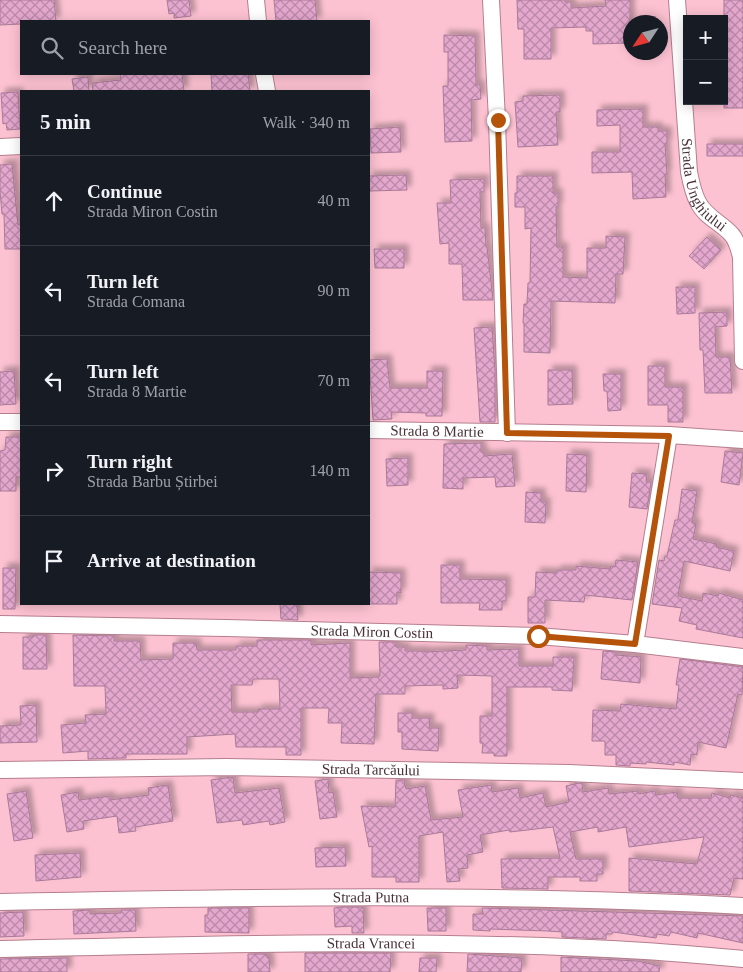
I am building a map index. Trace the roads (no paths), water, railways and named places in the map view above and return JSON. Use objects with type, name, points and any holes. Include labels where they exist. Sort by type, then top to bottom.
[{"type":"street","points":[[256,0],[258,20]]},
{"type":"street","points":[[491,0],[498,120],[507,433]]},
{"type":"street","name":"Strada Unghiului","points":[[677,0],[689,172],[692,190],[698,204],[733,236],[738,246],[741,257],[743,360]]},
{"type":"street","points":[[264,75],[266,90]]},
{"type":"street","points":[[0,147],[20,146]]},
{"type":"street","points":[[0,422],[20,422]]},
{"type":"street","name":"Strada 8 Martie","points":[[370,430],[669,436],[743,440]]},
{"type":"street","points":[[635,644],[669,436]]},
{"type":"street","name":"Strada Miron Costin","points":[[0,624],[538,636],[635,644],[743,657]]},
{"type":"street","name":"Strada Tarcăului","points":[[0,770],[237,767],[569,773],[743,781]]},
{"type":"street","name":"Strada Putna","points":[[0,902],[361,896],[630,900],[743,906]]},
{"type":"street","name":"Strada Vrancei","points":[[0,949],[360,943],[462,944],[646,951],[743,959]]}]
